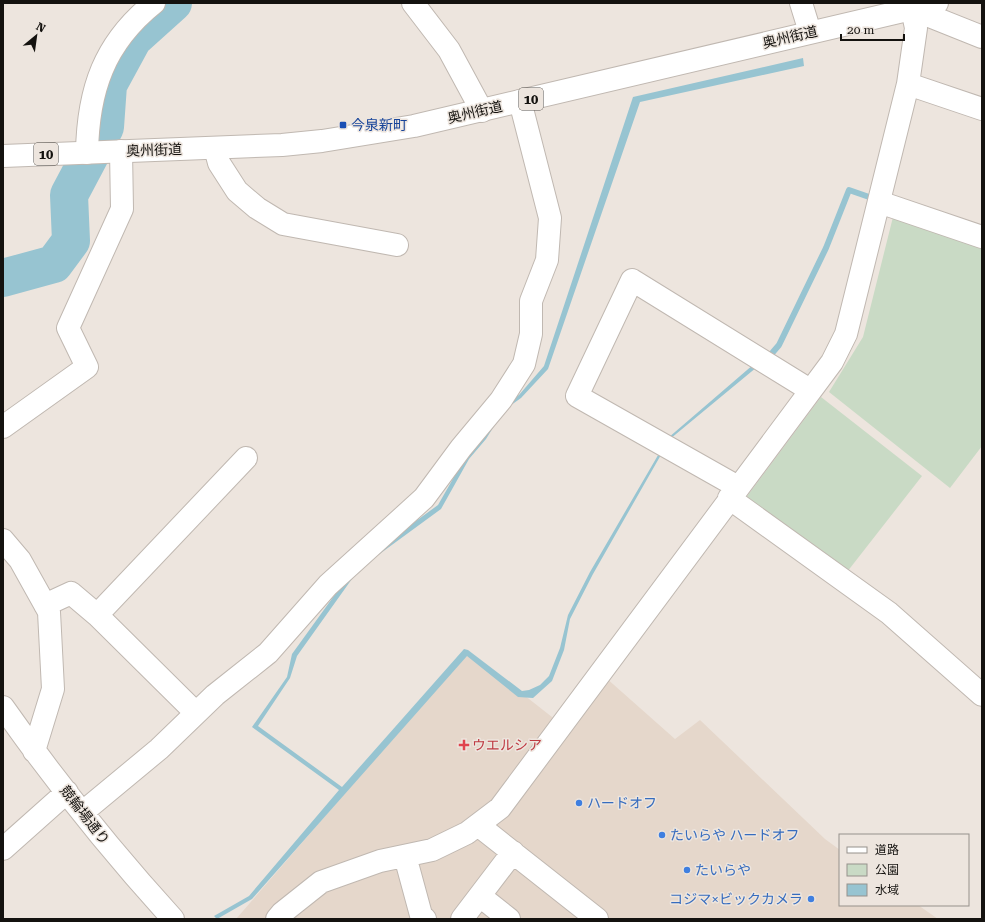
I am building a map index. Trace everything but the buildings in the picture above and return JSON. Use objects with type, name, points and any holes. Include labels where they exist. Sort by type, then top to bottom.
[{"type":"street","points":[[413,3],[448,50],[482,111]]},
{"type":"street","points":[[801,3],[810,32]]},
{"type":"street","name":"奥州街道","points":[[3,156],[214,148],[322,142],[414,126],[482,111],[937,3]]},
{"type":"street","points":[[88,153],[87,123],[100,73],[110,51],[149,5]]},
{"type":"street","points":[[912,9],[982,37]]},
{"type":"street","points":[[277,919],[282,913],[321,882],[380,861],[432,850],[467,833],[500,808],[832,362],[846,334],[908,84],[916,28],[912,9]]},
{"type":"street","points":[[908,84],[982,109]]},
{"type":"street","points":[[83,812],[159,748],[215,695],[268,653],[328,585],[424,498],[461,448],[501,400],[524,364],[531,334],[531,301],[547,260],[550,218],[520,102]]},
{"type":"street","points":[[214,148],[219,163],[237,192],[257,208],[282,224],[397,245]]},
{"type":"street","points":[[3,427],[87,367],[68,328],[122,209],[120,151]]},
{"type":"street","points":[[879,202],[982,237]]},
{"type":"street","points":[[810,390],[632,280],[577,396],[733,493],[889,612],[982,696]]},
{"type":"street","points":[[97,615],[246,458]]},
{"type":"street","points":[[3,540],[20,560],[49,612],[53,690],[34,751]]},
{"type":"street","points":[[45,605],[71,593],[97,615],[196,713]]},
{"type":"street","name":"競輪場通り","points":[[3,707],[34,751],[120,859],[173,919]]},
{"type":"street","points":[[3,849],[67,792]]},
{"type":"street","points":[[478,825],[597,919]]},
{"type":"street","points":[[462,919],[513,852]]},
{"type":"street","points":[[405,856],[421,915],[425,919]]},
{"type":"street","points":[[480,896],[508,919]]},
{"type":"shaded area","points":[[468,651],[566,728],[605,677],[675,739],[700,720],[825,839],[839,849],[839,906],[919,906],[938,919],[236,919]]},
{"type":"green space","points":[[893,217],[982,249],[982,446],[950,488],[829,392],[863,337]]},
{"type":"green space","points":[[821,397],[922,476],[847,572],[745,499]]},
{"type":"water","points":[[167,3],[182,3],[171,10],[150,29],[140,40],[124,64],[113,89],[108,135],[96,135],[102,87],[126,39]]},
{"type":"water","points":[[803,58],[804,66],[640,102],[548,369],[521,398],[504,410],[486,439],[469,459],[441,509],[359,569],[297,656],[290,678],[258,726],[342,787],[464,649],[468,650],[522,691],[529,690],[540,685],[549,676],[560,648],[568,615],[590,572],[668,438],[754,364],[757,367],[670,439],[593,574],[570,619],[564,650],[552,681],[533,698],[518,697],[467,656],[252,899],[217,919],[214,916],[249,896],[339,790],[252,727],[287,677],[292,654],[357,564],[438,505],[466,456],[501,406],[519,395],[544,366],[633,97]]},
{"type":"water","points":[[88,172],[74,197],[78,252],[68,263],[47,277],[3,286],[3,272],[32,266],[54,255],[62,240],[63,192],[75,173]]},
{"type":"waterway","points":[[3,278],[54,264],[71,241],[69,195],[105,127],[108,85],[133,39],[173,3]]},
{"type":"waterway","points":[[773,352],[779,345],[826,248],[849,190],[872,198],[873,194]]},
{"type":"place","name":"今泉新町","points":[[343,125]]},
{"type":"place","name":"ウエルシア","points":[[464,745]]},
{"type":"place","name":"ハードオフ","points":[[579,803]]},
{"type":"place","name":"たいらや ハードオフ","points":[[662,835]]},
{"type":"place","name":"たいらや","points":[[687,870]]},
{"type":"place","name":"コジマ×ビックカメラ","points":[[811,899]]}]
